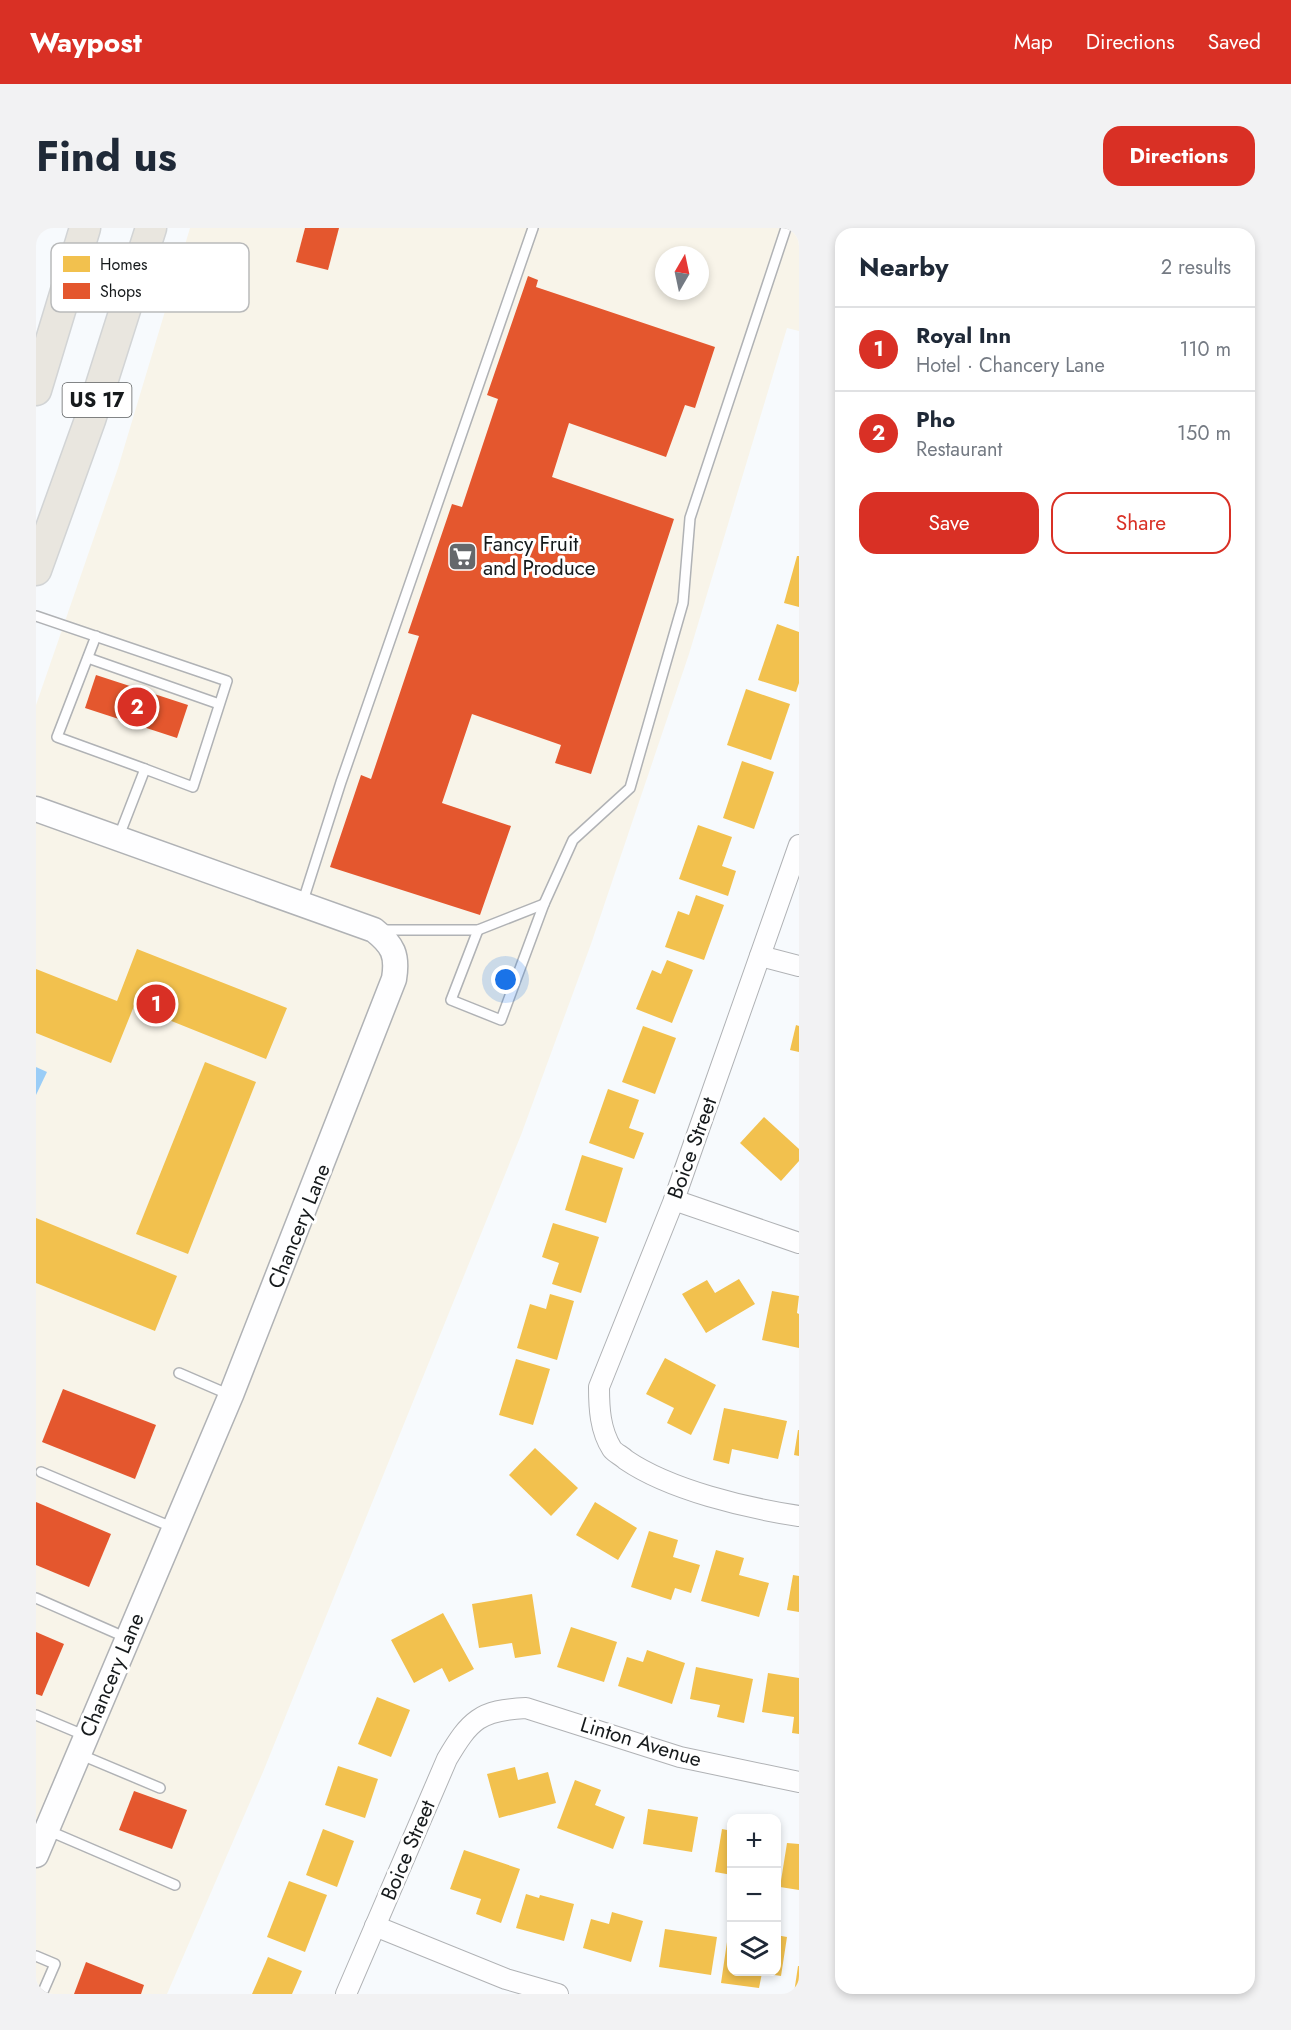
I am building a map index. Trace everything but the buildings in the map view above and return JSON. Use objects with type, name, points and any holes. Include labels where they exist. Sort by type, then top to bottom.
[{"type":"main road","name":"US 17","points":[[80,243],[85,228]]},
{"type":"main road","name":"US 17","points":[[146,243],[151,228]]},
{"type":"main road","name":"US 17","points":[[36,390],[60,312]]},
{"type":"main road","name":"US 17","points":[[36,570],[90,420],[124,312]]},
{"type":"street","name":"Chancery Lane","points":[[36,809],[374,930],[387,940],[394,953],[396,965],[394,979],[324,1164],[231,1395],[36,1855]]},
{"type":"street","name":"Boice Street","points":[[799,845],[674,1200],[599,1387],[600,1420],[613,1450],[641,1470],[699,1492],[770,1512],[799,1516]]},
{"type":"street","points":[[760,956],[799,966]]},
{"type":"street","points":[[674,1200],[799,1243]]},
{"type":"street","name":"Linton Avenue","points":[[484,1715],[504,1709],[526,1708],[680,1757],[799,1782]]},
{"type":"street","name":"Boice Street","points":[[346,1994],[447,1758],[464,1731],[484,1715]]},
{"type":"street","points":[[375,1926],[506,1979],[558,1994]]},
{"type":"lane","points":[[302,904],[345,771],[533,228]]},
{"type":"lane","points":[[478,930],[451,1000],[501,1020],[544,904],[573,840],[630,788],[683,603],[690,518],[786,228]]},
{"type":"lane","points":[[36,616],[96,636],[227,681],[193,787],[57,737],[96,636]]},
{"type":"lane","points":[[87,658],[219,704]]},
{"type":"lane","points":[[118,839],[145,769]]},
{"type":"lane","points":[[374,930],[478,930],[544,904]]},
{"type":"lane","points":[[180,1373],[231,1395]]},
{"type":"lane","points":[[41,1472],[175,1529]]},
{"type":"lane","points":[[36,1598],[128,1638]]},
{"type":"lane","points":[[36,1715],[82,1745],[160,1788]]},
{"type":"lane","points":[[47,1830],[175,1884]]},
{"type":"lane","points":[[36,1956],[55,1964],[42,1994]]},
{"type":"shaded area","points":[[190,228],[799,228],[799,331],[787,328],[689,654],[591,944],[521,1135],[263,1772],[167,1994],[36,1994],[36,705],[118,468],[165,312],[249,312],[249,243],[186,243]]},
{"type":"water","points":[[36,1067],[47,1072],[36,1095]]},
{"type":"place","name":"Fancy Fruit and Produce","points":[[462,556]]},
{"type":"place","name":"Pho","points":[[137,707]]},
{"type":"place","name":"Royal Inn","points":[[156,1004]]}]
